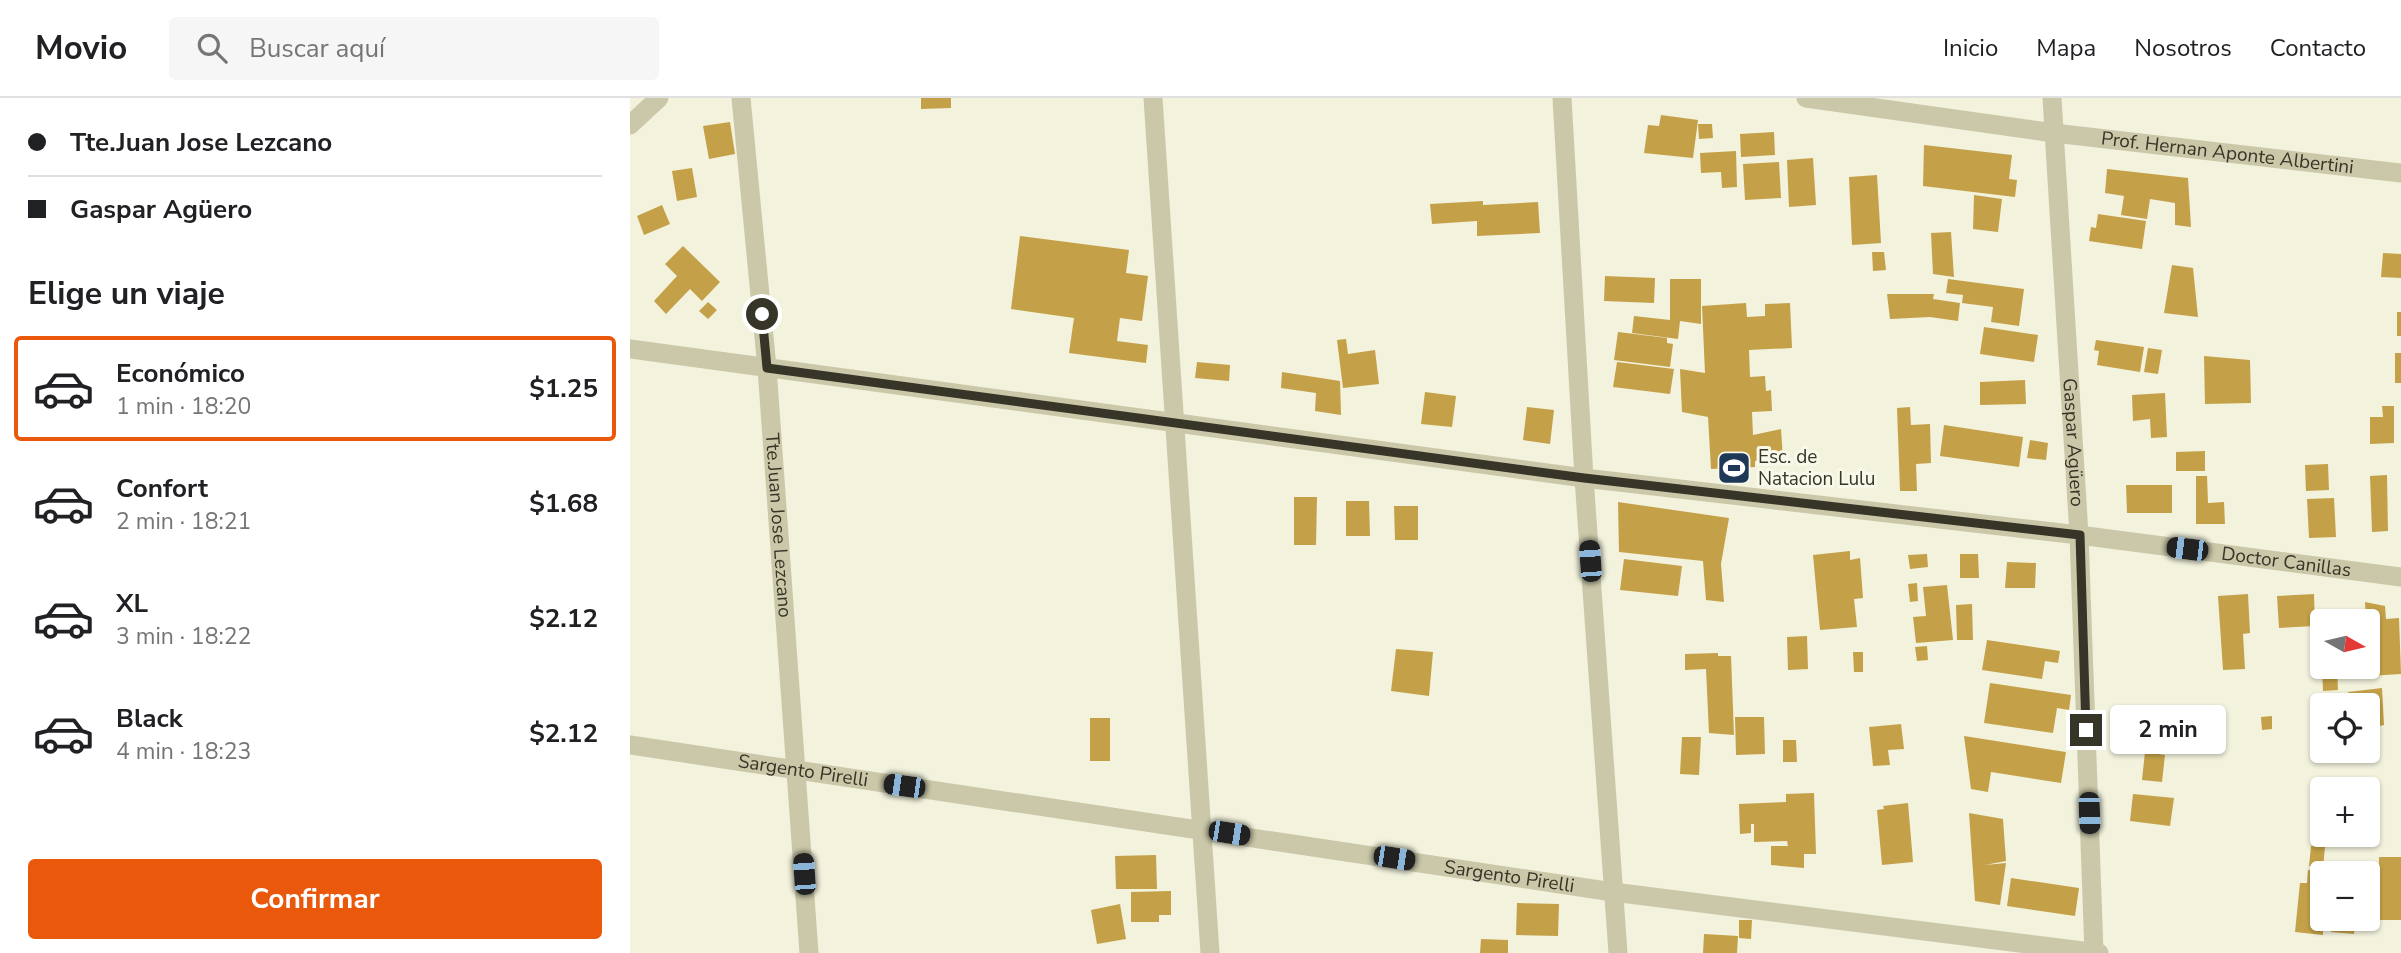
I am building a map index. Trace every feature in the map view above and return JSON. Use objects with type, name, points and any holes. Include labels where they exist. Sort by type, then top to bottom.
[{"type":"street","points":[[630,125],[659,98]]},
{"type":"street","name":"Tte.Juan Jose Lezcano","points":[[741,98],[767,368],[809,953]]},
{"type":"street","points":[[1153,98],[1210,953]]},
{"type":"street","points":[[1562,98],[1584,478],[1618,953]]},
{"type":"street","name":"Prof. Hernan Aponte Albertini","points":[[1806,98],[2054,133],[2401,173]]},
{"type":"street","name":"Gaspar Agüero","points":[[2052,98],[2080,535],[2094,953]]},
{"type":"street","name":"Doctor Canillas","points":[[630,349],[1584,478],[2080,535],[2401,577]]},
{"type":"street","name":"Sargento Pirelli","points":[[630,745],[1614,892],[2099,953]]},
{"type":"building","points":[[921,98],[951,98],[951,108],[921,109]]},
{"type":"building","points":[[1661,115],[1698,120],[1693,158],[1644,153],[1648,125],[1659,126]]},
{"type":"building","points":[[730,122],[735,154],[709,159],[703,126]]},
{"type":"building","points":[[1698,124],[1712,124],[1713,138],[1699,139]]},
{"type":"building","points":[[1774,132],[1775,155],[1741,157],[1740,134]]},
{"type":"building","points":[[1924,145],[2012,155],[2009,179],[2017,180],[2015,197],[1923,186]]},
{"type":"building","points":[[1736,151],[1737,187],[1722,188],[1721,172],[1701,173],[1700,153]]},
{"type":"building","points":[[1813,158],[1816,205],[1789,207],[1787,160]]},
{"type":"building","points":[[1779,162],[1781,198],[1745,200],[1743,164]]},
{"type":"building","points":[[692,168],[697,197],[677,201],[672,171]]},
{"type":"building","points":[[2107,169],[2188,178],[2191,227],[2175,225],[2175,203],[2150,199],[2147,219],[2121,215],[2124,196],[2105,193]]},
{"type":"building","points":[[1877,175],[1881,243],[1852,245],[1849,177]]},
{"type":"building","points":[[1974,195],[2002,199],[1998,232],[1973,229]]},
{"type":"building","points":[[1483,201],[1483,205],[1538,202],[1540,233],[1477,236],[1477,221],[1432,224],[1430,204]]},
{"type":"building","points":[[662,205],[670,224],[644,235],[637,216]]},
{"type":"building","points":[[2098,214],[2146,221],[2142,249],[2089,241],[2091,227],[2096,228]]},
{"type":"building","points":[[1951,232],[1954,277],[1933,274],[1931,233]]},
{"type":"building","points":[[1020,236],[1129,250],[1126,273],[1148,276],[1142,321],[1120,318],[1117,341],[1148,345],[1146,363],[1069,353],[1074,318],[1011,309]]},
{"type":"building","points":[[683,246],[720,282],[702,301],[690,289],[666,314],[654,301],[677,276],[665,264]]},
{"type":"building","points":[[1872,252],[1884,252],[1886,270],[1873,271]]},
{"type":"building","points":[[2383,253],[2401,254],[2401,278],[2381,277]]},
{"type":"building","points":[[2172,265],[2193,268],[2198,317],[2164,313]]},
{"type":"building","points":[[1605,276],[1655,278],[1654,303],[1604,301]]},
{"type":"building","points":[[1670,279],[1701,279],[1701,324],[1680,321],[1678,339],[1632,333],[1634,316],[1670,320]]},
{"type":"building","points":[[1948,279],[2024,289],[2019,326],[1991,322],[1993,307],[1962,303],[1963,295],[1946,293]]},
{"type":"building","points":[[1887,294],[1934,294],[1933,299],[1960,303],[1958,321],[1930,317],[1890,319]]},
{"type":"building","points":[[708,302],[717,310],[708,319],[699,311]]},
{"type":"building","points":[[1746,303],[1747,317],[1765,316],[1765,304],[1790,303],[1792,348],[1749,350],[1750,377],[1765,376],[1766,391],[1771,390],[1772,411],[1752,412],[1753,435],[1781,429],[1783,459],[1755,461],[1755,467],[1711,469],[1708,417],[1682,412],[1680,369],[1705,373],[1702,306]]},
{"type":"building","points":[[2397,312],[2401,312],[2401,336],[2397,336]]},
{"type":"building","points":[[1984,327],[2038,335],[2034,362],[1980,354]]},
{"type":"building","points":[[1618,332],[1667,338],[1667,343],[1673,344],[1670,367],[1614,360]]},
{"type":"building","points":[[1346,339],[1348,354],[1375,350],[1379,384],[1343,388],[1337,340]]},
{"type":"building","points":[[2096,340],[2144,347],[2140,372],[2097,365],[2099,351],[2094,350]]},
{"type":"building","points":[[2148,348],[2162,350],[2158,374],[2144,372]]},
{"type":"building","points":[[2395,353],[2401,353],[2401,383],[2395,383]]},
{"type":"building","points":[[2204,356],[2250,360],[2251,403],[2205,404]]},
{"type":"building","points":[[1197,362],[1230,365],[1229,381],[1195,378]]},
{"type":"building","points":[[1617,362],[1674,369],[1670,394],[1613,387]]},
{"type":"building","points":[[1282,372],[1340,381],[1341,415],[1315,411],[1316,393],[1281,388]]},
{"type":"building","points":[[2025,380],[2026,404],[1980,405],[1980,382]]},
{"type":"building","points":[[1425,392],[1456,396],[1452,427],[1421,424]]},
{"type":"building","points":[[2165,393],[2167,437],[2151,438],[2150,419],[2133,421],[2132,395]]},
{"type":"building","points":[[2382,406],[2394,406],[2394,443],[2370,444],[2370,417],[2383,417]]},
{"type":"building","points":[[1527,407],[1554,410],[1550,444],[1523,440]]},
{"type":"building","points":[[1910,407],[1911,425],[1930,424],[1931,463],[1916,464],[1917,491],[1900,491],[1897,408]]},
{"type":"building","points":[[1944,425],[2023,437],[2019,467],[1940,456]]},
{"type":"building","points":[[2030,440],[2048,443],[2046,460],[2027,458]]},
{"type":"building","points":[[2205,451],[2205,471],[2176,471],[2176,452]]},
{"type":"building","points":[[2328,464],[2329,490],[2306,491],[2305,465]]},
{"type":"building","points":[[2387,475],[2388,531],[2372,532],[2370,476]]},
{"type":"building","points":[[2196,476],[2207,476],[2208,503],[2224,502],[2225,524],[2196,524]]},
{"type":"building","points":[[2126,485],[2172,485],[2172,513],[2127,513]]},
{"type":"building","points":[[1294,497],[1317,497],[1316,545],[1294,545]]},
{"type":"building","points":[[2334,498],[2336,537],[2309,538],[2307,499]]},
{"type":"building","points":[[1346,501],[1369,501],[1370,536],[1346,536]]},
{"type":"building","points":[[1618,502],[1729,518],[1721,564],[1724,602],[1706,600],[1703,561],[1619,552]]},
{"type":"building","points":[[1394,506],[1418,506],[1418,540],[1395,540]]},
{"type":"building","points":[[1850,551],[1850,560],[1860,558],[1863,598],[1854,599],[1857,627],[1820,630],[1813,555]]},
{"type":"building","points":[[1927,554],[1928,567],[1910,569],[1908,555]]},
{"type":"building","points":[[1960,554],[1978,554],[1979,578],[1960,578]]},
{"type":"building","points":[[1624,559],[1682,566],[1678,596],[1620,590]]},
{"type":"building","points":[[2007,562],[2036,563],[2035,588],[2005,588]]},
{"type":"building","points":[[1917,583],[1918,601],[1910,602],[1908,584]]},
{"type":"building","points":[[1947,585],[1953,640],[1916,643],[1913,617],[1926,616],[1923,587]]},
{"type":"building","points":[[2248,594],[2250,633],[2243,634],[2245,669],[2223,670],[2218,596]]},
{"type":"building","points":[[2314,594],[2314,609],[2310,609],[2310,626],[2279,628],[2277,596]]},
{"type":"building","points":[[2365,602],[2385,606],[2386,619],[2399,618],[2401,674],[2380,675],[2380,609],[2365,609]]},
{"type":"building","points":[[1972,604],[1973,640],[1957,640],[1956,605]]},
{"type":"building","points":[[1807,636],[1808,669],[1788,670],[1787,637]]},
{"type":"building","points":[[1987,640],[2060,651],[2058,663],[2045,661],[2042,679],[1982,670]]},
{"type":"building","points":[[1927,646],[1928,660],[1917,661],[1915,647]]},
{"type":"building","points":[[1396,649],[1433,652],[1429,696],[1391,691]]},
{"type":"building","points":[[1853,652],[1863,652],[1863,672],[1854,672]]},
{"type":"building","points":[[1718,653],[1718,656],[1731,656],[1734,735],[1709,733],[1706,669],[1685,670],[1685,654]]},
{"type":"building","points":[[2322,679],[2338,679],[2338,690],[2323,691]]},
{"type":"building","points":[[1990,683],[2071,695],[2069,710],[2057,708],[2053,733],[1984,723]]},
{"type":"building","points":[[2382,688],[2384,725],[2380,726],[2380,693],[2348,692]]},
{"type":"building","points":[[2146,711],[2183,716],[2179,751],[2142,747]]},
{"type":"building","points":[[2272,716],[2272,729],[2262,730],[2261,717]]},
{"type":"building","points":[[1735,717],[1764,717],[1765,754],[1736,755]]},
{"type":"building","points":[[1090,718],[1110,718],[1110,761],[1090,761]]},
{"type":"building","points":[[1901,724],[1904,749],[1888,750],[1890,765],[1873,766],[1869,727]]},
{"type":"building","points":[[1964,736],[2066,752],[2061,783],[1991,772],[1988,792],[1971,789]]},
{"type":"building","points":[[1682,737],[1701,737],[1699,775],[1680,774]]},
{"type":"building","points":[[1783,740],[1796,740],[1797,762],[1783,762]]},
{"type":"building","points":[[2145,752],[2165,755],[2162,782],[2142,780]]},
{"type":"building","points":[[1814,793],[1816,854],[1804,854],[1804,868],[1771,865],[1771,846],[1788,846],[1787,841],[1754,842],[1754,824],[1751,824],[1751,833],[1740,834],[1739,804],[1786,802],[1786,794]]},
{"type":"building","points":[[2133,794],[2174,798],[2170,826],[2130,821]]},
{"type":"building","points":[[1908,803],[1913,862],[1882,865],[1877,810],[1884,809],[1883,806]]},
{"type":"building","points":[[1969,813],[2003,819],[2006,861],[1985,865],[2006,863],[2000,905],[1975,901]]},
{"type":"building","points":[[2311,847],[2325,847],[2324,861],[2310,861],[2309,866]]},
{"type":"building","points":[[1156,855],[1157,889],[1116,889],[1115,856]]},
{"type":"building","points":[[2379,857],[2401,857],[2401,920],[2380,920]]},
{"type":"building","points":[[2310,870],[2310,931],[2323,931],[2323,935],[2295,932],[2300,883],[2307,883]]},
{"type":"building","points":[[2011,878],[2079,888],[2075,916],[2007,906]]},
{"type":"building","points":[[1171,891],[1171,915],[1159,915],[1159,922],[1131,922],[1131,892]]},
{"type":"building","points":[[1517,903],[1559,904],[1558,936],[1516,935]]},
{"type":"building","points":[[1120,904],[1126,939],[1097,944],[1091,910]]},
{"type":"building","points":[[1739,920],[1752,920],[1751,939],[1739,938]]},
{"type":"building","points":[[2331,931],[2354,931],[2354,934]]},
{"type":"building","points":[[1704,934],[1738,936],[1737,953],[1703,953]]},
{"type":"building","points":[[1481,939],[1508,940],[1508,953],[1480,953]]},
{"type":"place","name":"Esc. de Natacion Lulu","points":[[1734,468]]},
{"type":"route","points":[[762,314],[767,368],[1584,478],[2080,535],[2086,730]]}]
